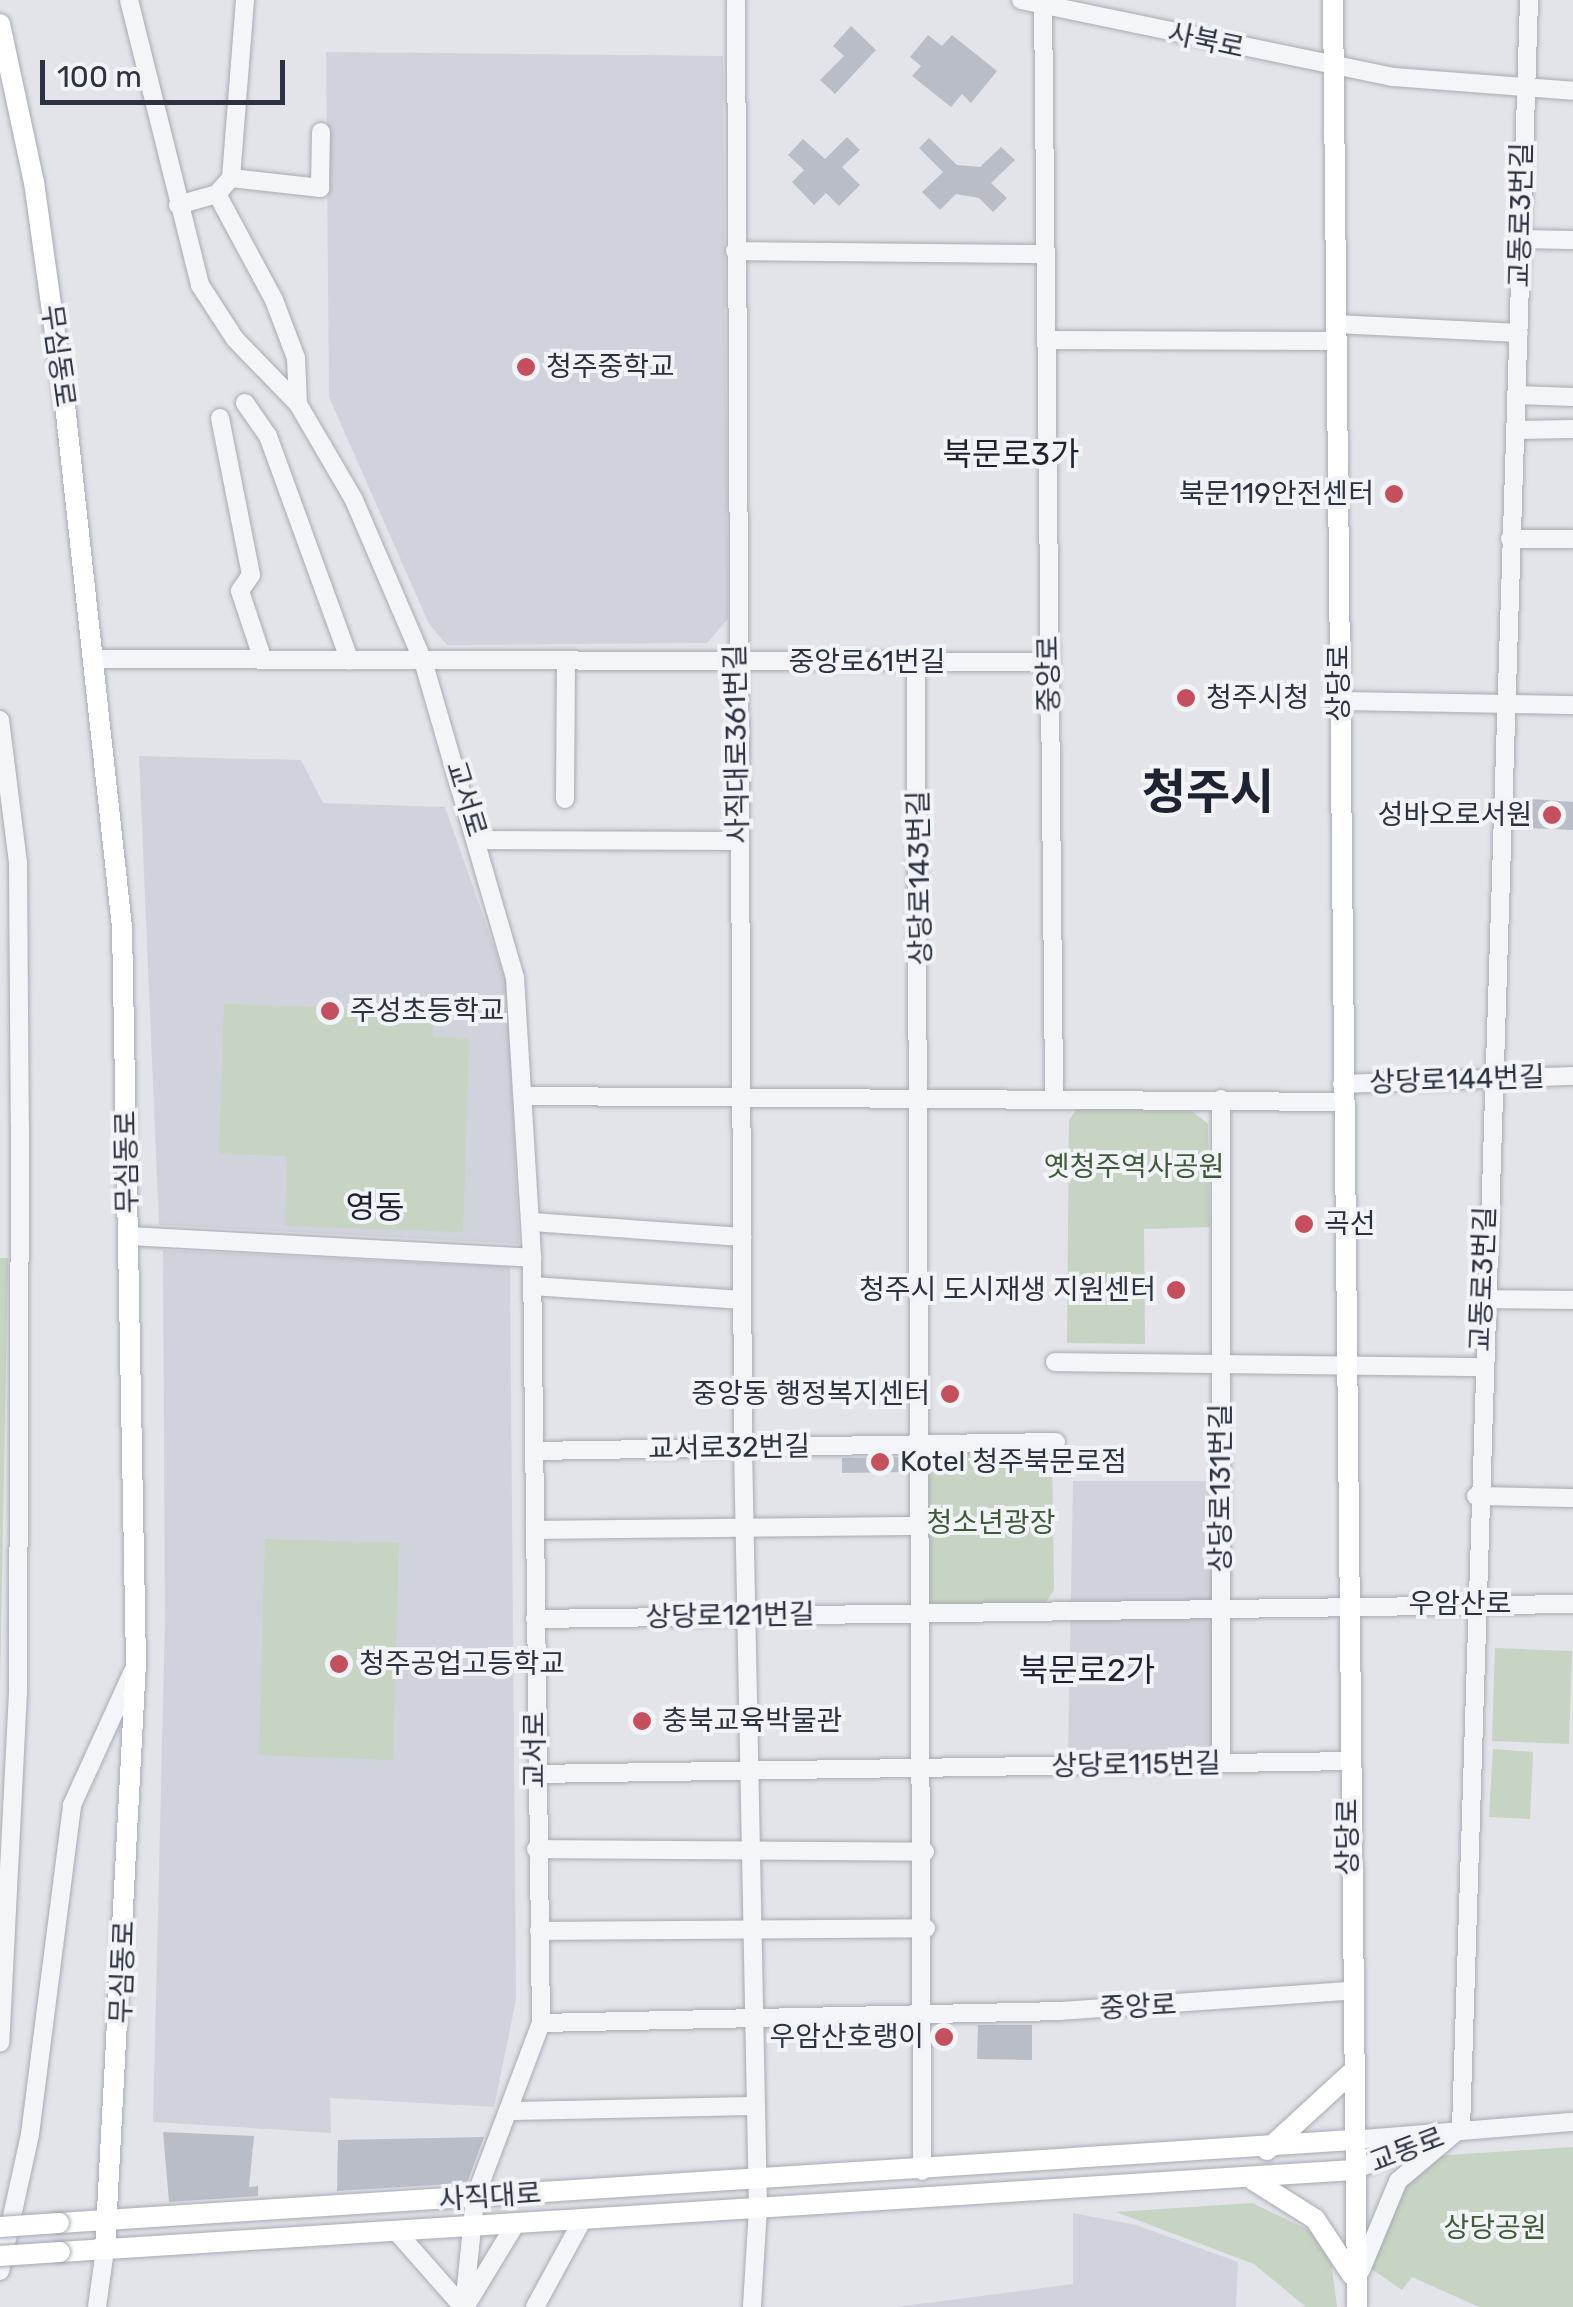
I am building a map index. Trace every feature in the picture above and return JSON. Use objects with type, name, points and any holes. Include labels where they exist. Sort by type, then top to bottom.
[{"type":"main road","name":"상당로","points":[[1333,0],[1349,1991],[1357,2307]]},
{"type":"main road","name":"무심동로","points":[[0,24],[34,182],[96,660],[122,927],[136,1663],[105,2249]]},
{"type":"main road","points":[[1267,2150],[1350,2074]]},
{"type":"main road","name":"사직대로","points":[[0,2227],[1267,2150],[1352,2140]]},
{"type":"main road","name":"사직대로","points":[[0,2256],[1353,2170]]},
{"type":"main road","points":[[1247,2178],[1315,2219],[1356,2284]]},
{"type":"street","name":"교서로","points":[[129,0],[200,285],[235,339],[298,404],[328,447],[424,661],[516,978],[528,1096],[532,1222],[534,1774],[541,2023],[512,2110],[475,2198],[464,2307]]},
{"type":"street","points":[[178,205],[217,194],[231,178],[245,0]]},
{"type":"street","name":"사직대로361번길","points":[[736,0],[735,663],[748,1849],[758,2208],[752,2307]]},
{"type":"street","name":"사북로","points":[[1021,0],[1334,66],[1524,91],[1573,91]]},
{"type":"street","name":"교동로3번길","points":[[1461,2129],[1480,1367],[1529,0]]},
{"type":"street","name":"중앙로","points":[[1043,2],[1054,1094]]},
{"type":"street","points":[[231,178],[320,188],[322,132]]},
{"type":"street","points":[[217,194],[279,314],[296,358],[298,404]]},
{"type":"street","points":[[1520,239],[1573,240]]},
{"type":"street","points":[[735,251],[1045,254]]},
{"type":"street","points":[[1046,340],[1336,332],[1519,333]]},
{"type":"street","points":[[1517,394],[1573,397]]},
{"type":"street","points":[[246,403],[268,436],[350,661]]},
{"type":"street","points":[[220,418],[252,575],[240,591],[263,660]]},
{"type":"street","points":[[1515,430],[1573,429]]},
{"type":"street","points":[[1510,539],[1573,540]]},
{"type":"street","name":"중앙로61번길","points":[[96,660],[1049,662]]},
{"type":"street","points":[[565,799],[566,662]]},
{"type":"street","name":"상당로143번길","points":[[916,662],[924,1442]]},
{"type":"street","points":[[1339,701],[1573,704]]},
{"type":"street","points":[[0,720],[18,863],[20,1105],[18,1692],[0,2044]]},
{"type":"street","points":[[479,840],[738,841]]},
{"type":"street","name":"상당로144번길","points":[[1342,1093],[1573,1076]]},
{"type":"street","points":[[528,1096],[923,1093],[1221,1099],[1342,1093]]},
{"type":"street","name":"상당로131번길","points":[[1221,1099],[1222,1610]]},
{"type":"street","points":[[532,1222],[742,1237]]},
{"type":"street","points":[[129,1236],[532,1258]]},
{"type":"street","points":[[533,1286],[742,1300]]},
{"type":"street","points":[[1483,1299],[1573,1300]]},
{"type":"street","name":"상당로131번길","points":[[1055,1362],[1344,1366]]},
{"type":"street","points":[[1344,1366],[1480,1367]]},
{"type":"street","points":[[922,2171],[926,2014],[924,1442]]},
{"type":"street","name":"교서로32번길","points":[[534,1451],[1056,1442]]},
{"type":"street","points":[[1476,1496],[1573,1498]]},
{"type":"street","points":[[534,1530],[924,1526]]},
{"type":"street","name":"상당로121번길","points":[[535,1620],[1222,1610],[1346,1603]]},
{"type":"street","name":"우암산로","points":[[1346,1603],[1573,1604]]},
{"type":"street","points":[[1221,1763],[1222,1610]]},
{"type":"street","points":[[0,2271],[30,2134],[72,1805],[136,1663]]},
{"type":"street","name":"상당로115번길","points":[[534,1774],[1348,1761]]},
{"type":"street","points":[[536,1849],[926,1852]]},
{"type":"street","points":[[539,1931],[926,1928]]},
{"type":"street","name":"중앙로","points":[[926,2014],[1060,2012],[1349,1991]]},
{"type":"street","points":[[541,2023],[751,2014],[926,2014]]},
{"type":"street","points":[[512,2110],[754,2106]]},
{"type":"street","name":"교동로","points":[[1352,2140],[1573,2122]]},
{"type":"street","points":[[1356,2284],[1398,2181],[1461,2129]]},
{"type":"street","name":"교동로","points":[[1353,2170],[1461,2129]]},
{"type":"street","name":"사직대로","points":[[535,2307],[583,2219]]},
{"type":"street","points":[[396,2231],[464,2307],[516,2224]]},
{"type":"street","name":"무심동로","points":[[97,2307],[105,2249]]},
{"type":"shaded area","name":"청주중학교","points":[[326,52],[723,56],[728,619],[707,643],[447,645],[429,624],[329,397]]},
{"type":"shaded area","name":"주성초등학교","points":[[139,756],[301,760],[323,803],[445,807],[507,984],[519,1244],[159,1225]]},
{"type":"shaded area","name":"청주공업고등학교","points":[[163,1250],[510,1267],[516,2000],[494,2107],[330,2098],[331,2133],[153,2122],[165,1620]]},
{"type":"shaded area","points":[[1073,1481],[1214,1481],[1214,1753],[1068,1755]]},
{"type":"shaded area","points":[[1073,2213],[1136,2225],[1238,2262],[1236,2307],[896,2307],[1073,2284]]},
{"type":"green space","points":[[224,1004],[433,1011],[433,1037],[469,1038],[463,1232],[285,1226],[287,1156],[219,1154]]},
{"type":"green space","name":"옛청주역사공원","points":[[1081,1103],[1186,1106],[1208,1124],[1210,1227],[1144,1229],[1145,1344],[1067,1343],[1069,1120]]},
{"type":"green space","points":[[0,1258],[8,1258],[0,1687]]},
{"type":"green space","name":"청소년광장","points":[[928,1446],[1039,1447],[1052,1455],[1054,1590],[1043,1607],[929,1611]]},
{"type":"green space","points":[[265,1539],[399,1543],[393,1760],[259,1755]]},
{"type":"green space","points":[[1495,1648],[1572,1651],[1569,1744],[1492,1741]]},
{"type":"green space","points":[[1493,1749],[1533,1752],[1530,1819],[1489,1817]]},
{"type":"green space","name":"상당공원","points":[[1573,2147],[1573,2307],[1479,2307],[1412,2277],[1402,2290],[1370,2268],[1397,2192],[1433,2156]]},
{"type":"green space","points":[[1252,2203],[1315,2233],[1330,2252],[1337,2307],[1306,2307],[1254,2264],[1116,2212]]},
{"type":"building","points":[[851,26],[876,50],[835,94],[820,80],[844,56],[833,46]]},
{"type":"building","points":[[928,35],[942,46],[952,35],[997,71],[971,103],[962,94],[951,107],[912,76],[921,66],[910,57]]},
{"type":"building","points":[[847,137],[860,150],[842,167],[860,185],[839,206],[826,193],[814,205],[792,182],[804,170],[788,155],[803,139],[825,159]]},
{"type":"building","points":[[929,138],[957,165],[980,167],[1001,147],[1015,160],[991,183],[1007,198],[993,212],[979,198],[956,194],[940,210],[922,192],[943,172],[919,148]]},
{"type":"building","name":"성바오로서원","points":[[1531,799],[1573,802],[1573,830],[1529,828]]},
{"type":"building","points":[[907,1457],[907,1472],[842,1473],[842,1458]]},
{"type":"building","points":[[978,2025],[1032,2025],[1032,2060],[977,2059]]},
{"type":"building","points":[[163,2132],[254,2136],[249,2187],[258,2186],[258,2196],[169,2202]]},
{"type":"building","points":[[484,2137],[467,2183],[337,2191],[338,2140]]},
{"type":"place","name":"청주중학교","points":[[526,367]]},
{"type":"place","name":"북문119안전센터","points":[[1394,494]]},
{"type":"place","name":"청주시청","points":[[1186,698]]},
{"type":"place","name":"성바오로서원","points":[[1552,815]]},
{"type":"place","name":"주성초등학교","points":[[330,1011]]},
{"type":"place","name":"곡선","points":[[1304,1224]]},
{"type":"place","name":"청주시 도시재생 지원센터","points":[[1176,1290]]},
{"type":"place","name":"중앙동 행정복지센터","points":[[950,1394]]},
{"type":"place","name":"Kotel 청주북문로점","points":[[880,1462]]},
{"type":"place","name":"청주공업고등학교","points":[[339,1664]]},
{"type":"place","name":"충북교육박물관","points":[[642,1721]]},
{"type":"place","name":"우암산호랭이","points":[[944,2037]]},
{"type":"district","name":"북문로3가","points":[[1011,454]]},
{"type":"district","name":"청주시","points":[[1208,793]]},
{"type":"district","name":"영동","points":[[375,1207]]},
{"type":"district","name":"북문로2가","points":[[1087,1670]]}]
